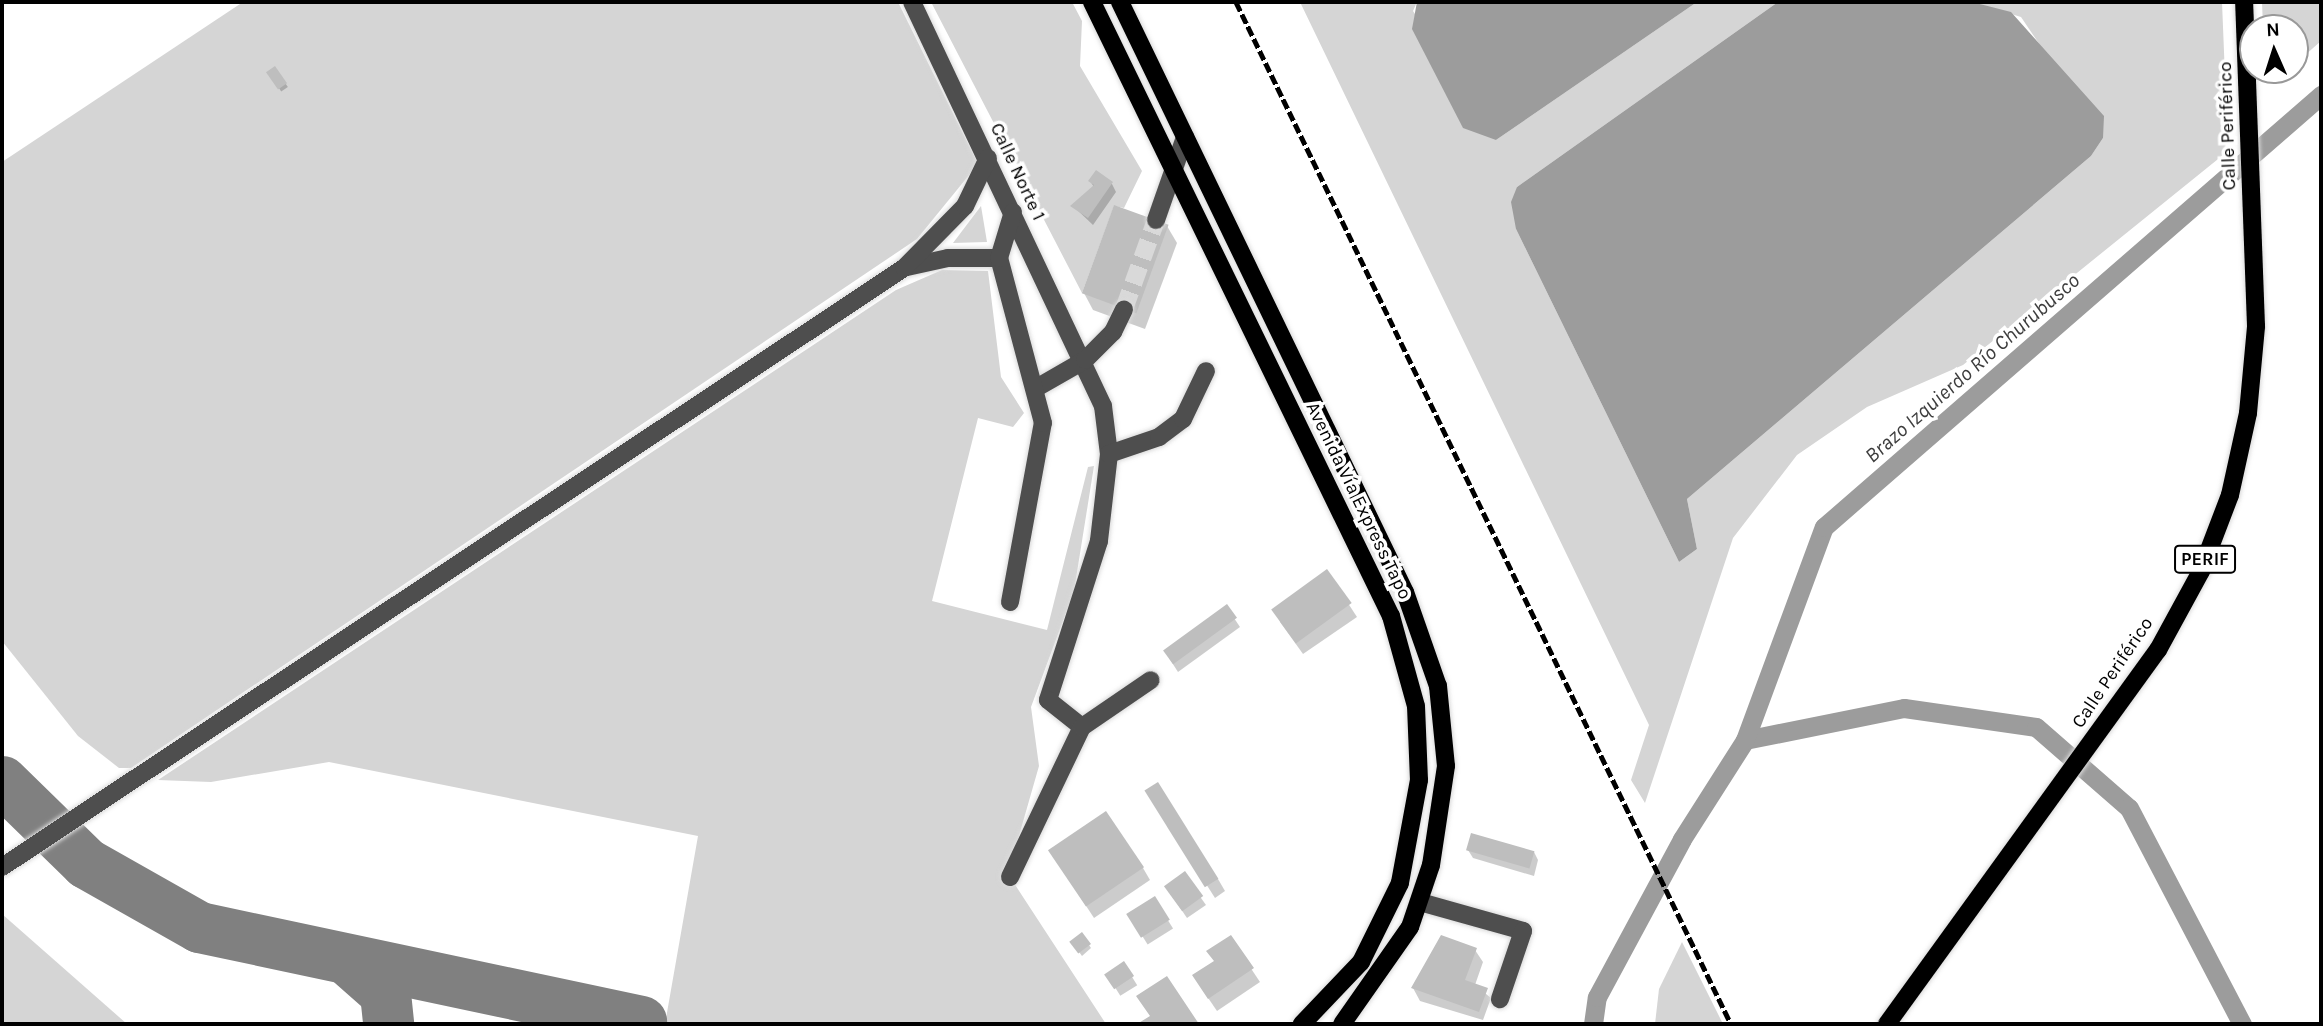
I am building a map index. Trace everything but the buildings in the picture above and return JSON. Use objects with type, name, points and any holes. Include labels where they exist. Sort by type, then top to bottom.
[{"type":"main road","name":"Avenida Vía Express Tapo","points":[[1092,2],[1391,616],[1416,706],[1419,780],[1400,883],[1361,961],[1302,1024]]},
{"type":"main road","name":"Avenida Vía Express Tapo","points":[[1120,2],[1423,638],[1438,686],[1446,766],[1420,902],[1387,968],[1342,1024]]},
{"type":"main road","name":"Calle Periférico","points":[[1887,1024],[2158,650],[2201,571],[2230,495],[2248,413],[2256,326],[2244,2]]},
{"type":"lane","name":"Calle Norte 1","points":[[912,2],[1084,360],[1102,406],[1109,454],[1098,541],[1048,700],[1082,727]]},
{"type":"lane","points":[[1156,220],[1185,138]]},
{"type":"lane","points":[[2,867],[904,268],[965,206],[988,158]]},
{"type":"lane","points":[[1010,602],[1039,468],[1038,387],[999,258],[1013,212]]},
{"type":"lane","points":[[904,268],[948,258],[999,258]]},
{"type":"lane","points":[[1038,387],[1084,360],[1113,332],[1124,309]]},
{"type":"lane","points":[[1109,454],[1159,438],[1183,419],[1206,371]]},
{"type":"lane","points":[[1010,877],[1082,727],[1151,680]]},
{"type":"lane","points":[[1420,902],[1522,931],[1500,999]]},
{"type":"shaded area","points":[[243,2],[898,2],[978,164],[917,239],[131,768],[119,768],[78,736],[2,641],[2,162]]},
{"type":"shaded area","points":[[931,2],[1072,2],[1082,21],[1080,66],[1142,171],[1124,208],[1114,206],[1082,293]]},
{"type":"shaded area","points":[[1300,2],[1417,2],[1413,11],[1496,140],[1697,2],[1778,2],[1517,187],[1516,229],[1679,562],[1697,549],[1687,499],[2091,156],[2103,138],[2021,17],[1972,2],[2222,2],[2228,151],[1963,365],[1867,407],[1797,455],[1733,538],[1645,803],[1631,780],[1649,725]]},
{"type":"shaded area","points":[[1417,2],[1697,2],[1496,140],[1463,128],[1412,29]]},
{"type":"shaded area","points":[[1778,2],[1972,2],[2011,12],[2104,116],[2103,138],[2091,156],[1687,499],[1697,549],[1679,562],[1516,229],[1511,202],[1517,187]]},
{"type":"shaded area","points":[[2262,2],[2321,2],[2321,41],[2309,52],[2309,14],[2262,14]]},
{"type":"shaded area","points":[[981,206],[987,242],[953,243]]},
{"type":"shaded area","points":[[942,270],[988,271],[1001,377],[1024,413],[1013,427],[978,418],[932,601],[1047,630],[1088,467],[1094,466],[1074,591],[1031,707],[1039,766],[1008,874],[1106,1024],[665,1024],[698,836],[329,762],[211,782],[158,780],[896,290]]},
{"type":"shaded area","points":[[2,914],[127,1024],[2,1024]]},
{"type":"shaded area","points":[[1682,942],[1723,1024],[1655,1024],[1659,989]]},
{"type":"waterway","name":"Brazo Izquierdo Río Churubusco","points":[[1593,1024],[1597,997],[1682,839],[1745,740],[1824,527],[2321,95]]},
{"type":"waterway","points":[[1745,740],[1904,708],[2036,727],[2129,808],[2242,1024]]},
{"type":"taxiway","points":[[2,781],[86,863],[199,927],[641,1021]]},
{"type":"taxiway","points":[[351,963],[385,993],[388,1024]]},
{"type":"tunnel","points":[[1124,309],[1156,220]]},
{"type":"railway","points":[[1236,2],[1731,1024]]}]
